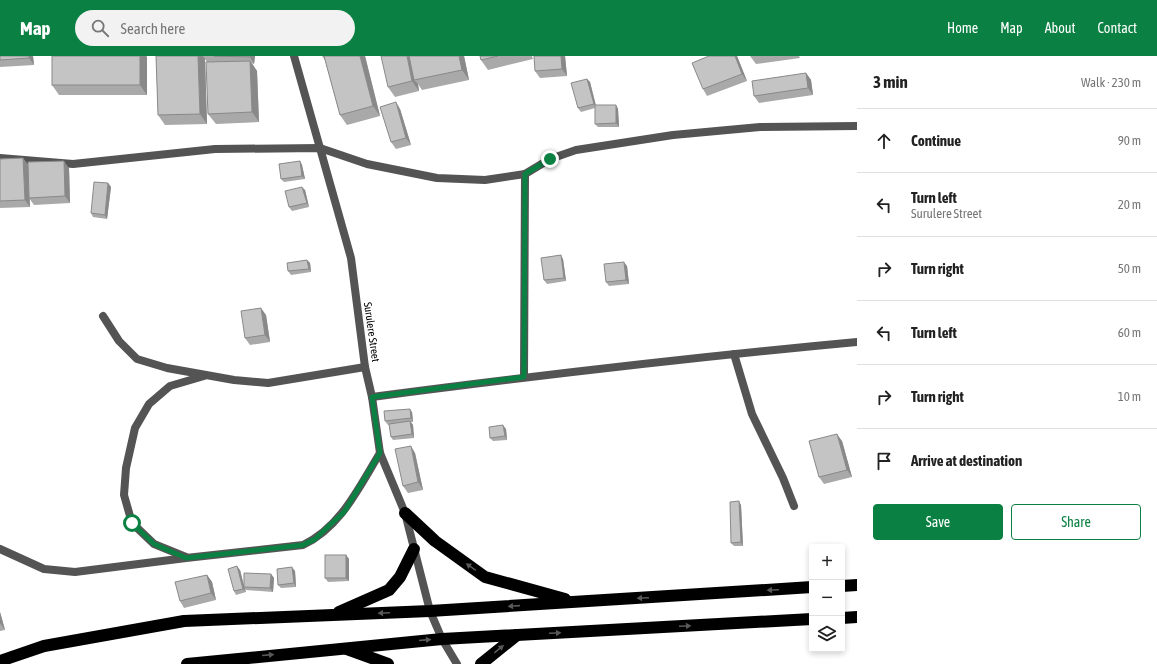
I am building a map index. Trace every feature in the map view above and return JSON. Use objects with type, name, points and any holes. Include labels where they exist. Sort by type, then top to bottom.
[{"type":"highway","points":[[405,513],[435,541],[485,577],[574,602]]},
{"type":"highway","points":[[332,615],[389,590],[400,577],[414,549]]},
{"type":"highway","points":[[845,586],[857,585]]},
{"type":"highway","points":[[0,661],[44,646],[184,621],[430,611],[809,587]]},
{"type":"highway","points":[[845,618],[857,617]]},
{"type":"highway","points":[[187,664],[442,639],[809,619]]},
{"type":"highway","points":[[481,664],[517,635]]},
{"type":"highway","points":[[344,648],[388,664]]},
{"type":"street","name":"Surulere Street","points":[[294,56],[351,258],[380,453],[405,513],[430,611],[442,639],[457,664]]},
{"type":"street","points":[[0,158],[73,164],[215,150],[320,148],[367,164],[437,178],[485,180],[525,174],[550,159],[576,150],[673,135],[760,127],[857,126]]},
{"type":"street","points":[[524,377],[525,174]]},
{"type":"street","points":[[103,316],[120,341],[137,359],[167,368],[234,380],[268,383],[366,367]]},
{"type":"street","points":[[372,397],[524,377],[857,342]]},
{"type":"street","points":[[734,354],[752,414],[784,478],[794,506]]},
{"type":"street","points":[[186,558],[154,544],[132,523],[124,495],[126,468],[135,428],[149,404],[170,386],[204,375]]},
{"type":"street","points":[[0,549],[44,569],[75,572],[303,545],[315,539],[344,512],[380,453]]},
{"type":"building","points":[[0,56],[29,56],[29,58],[0,60]]},
{"type":"building","points":[[52,56],[140,56],[140,85],[52,85]]},
{"type":"building","points":[[156,56],[198,56],[200,114],[158,115]]},
{"type":"building","points":[[214,56],[250,56],[250,57]]},
{"type":"building","points":[[324,56],[360,56],[373,106],[340,115]]},
{"type":"building","points":[[381,56],[407,56],[412,81],[388,87]]},
{"type":"building","points":[[409,56],[459,56],[462,70],[414,80]]},
{"type":"building","points":[[480,56],[498,56],[481,60]]},
{"type":"building","points":[[534,56],[561,56],[562,69],[535,71]]},
{"type":"building","points":[[709,56],[735,56],[742,74],[703,89],[692,63]]},
{"type":"building","points":[[250,61],[252,112],[208,114],[206,62]]},
{"type":"building","points":[[806,73],[808,88],[754,96],[752,81]]},
{"type":"building","points":[[587,79],[594,104],[578,108],[571,83]]},
{"type":"building","points":[[396,102],[406,138],[391,142],[380,107]]},
{"type":"building","points":[[595,105],[616,105],[616,123],[595,124]]},
{"type":"building","points":[[23,158],[25,200],[0,201],[0,159]]},
{"type":"building","points":[[64,161],[65,196],[29,198],[28,162]]},
{"type":"building","points":[[300,161],[302,176],[281,179],[279,164]]},
{"type":"building","points":[[94,182],[108,183],[105,215],[91,213]]},
{"type":"building","points":[[302,187],[307,203],[289,207],[285,191]]},
{"type":"building","points":[[561,255],[564,278],[544,280],[541,258]]},
{"type":"building","points":[[307,260],[309,269],[288,271],[287,263]]},
{"type":"building","points":[[624,262],[626,280],[606,282],[604,264]]},
{"type":"building","points":[[261,308],[265,335],[245,338],[241,311]]},
{"type":"building","points":[[410,409],[411,418],[385,421],[384,411]]},
{"type":"building","points":[[410,421],[412,434],[391,437],[389,424]]},
{"type":"building","points":[[503,425],[505,436],[490,438],[489,427]]},
{"type":"building","points":[[837,434],[847,470],[819,477],[809,441]]},
{"type":"building","points":[[411,446],[418,482],[403,486],[395,449]]},
{"type":"building","points":[[739,501],[741,542],[731,543],[730,502]]},
{"type":"building","points":[[325,555],[346,555],[346,578],[325,578]]},
{"type":"building","points":[[237,566],[243,589],[234,591],[228,569]]},
{"type":"building","points":[[292,567],[294,583],[278,585],[277,569]]},
{"type":"building","points":[[244,573],[271,574],[270,588],[244,587]]},
{"type":"building","points":[[207,575],[211,593],[180,601],[175,582]]},
{"type":"route","points":[[132,523],[154,544],[186,558],[303,545],[315,539],[325,531],[344,512],[380,453],[372,397],[524,377],[525,174],[550,159]]}]
